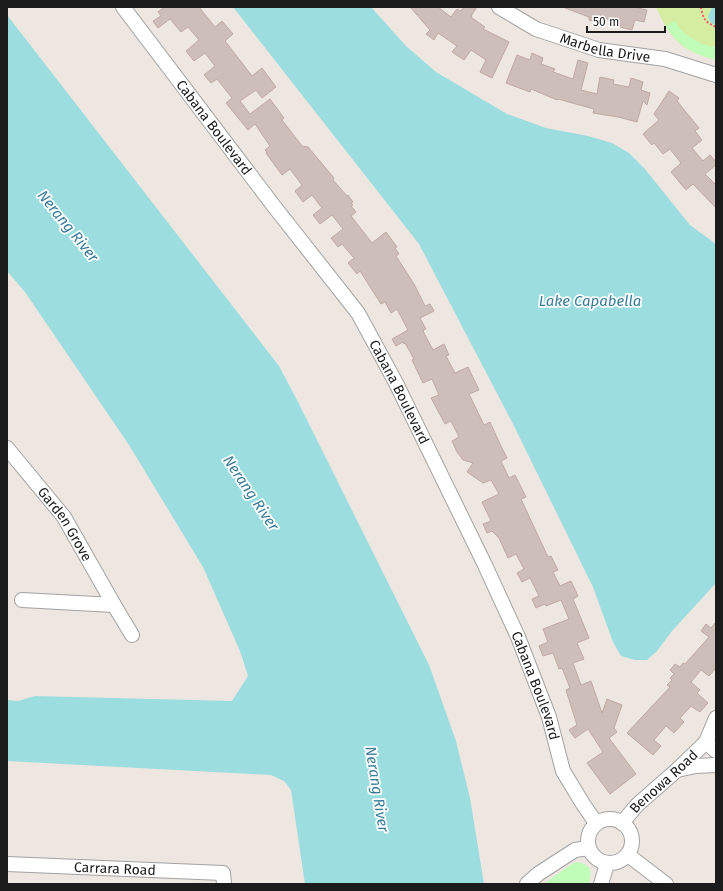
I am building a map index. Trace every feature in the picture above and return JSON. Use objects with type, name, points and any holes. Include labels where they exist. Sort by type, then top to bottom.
[{"type":"street","name":"Cabana Boulevard","points":[[123,7],[273,205],[358,313],[396,383],[484,563],[518,637],[549,717],[563,771],[596,823]]},
{"type":"street","name":"Marbella Drive","points":[[499,7],[536,29],[599,50],[664,60],[716,76]]},
{"type":"street","name":"Garden Grove","points":[[7,448],[64,517],[132,635]]},
{"type":"street","points":[[22,600],[114,605]]},
{"type":"street","name":"Benowa Road","points":[[622,823],[636,806],[677,770],[713,743],[716,718]]},
{"type":"street","points":[[677,770],[696,766],[716,765]]},
{"type":"street","points":[[607,819],[615,820],[622,823],[630,832],[632,846],[624,859],[615,863],[607,864],[596,859],[588,848],[590,833],[596,823],[607,819]]},
{"type":"street","points":[[527,884],[538,874],[575,850],[588,848]]},
{"type":"street","points":[[628,854],[666,884]]},
{"type":"street","name":"Carrara Road","points":[[7,864],[224,879]]},
{"type":"street","points":[[601,884],[607,864]]},
{"type":"path","points":[[702,7],[702,15],[707,22],[716,27]]},
{"type":"green space","points":[[656,7],[716,7],[716,60],[685,48],[678,42],[666,28]]},
{"type":"green space","points":[[675,21],[683,32],[690,37],[703,44],[716,47],[716,60],[693,52],[676,39],[665,26]]},
{"type":"green space","points":[[576,862],[585,864],[589,868],[589,884],[544,884],[570,865]]},
{"type":"water","name":"Lake Capabella","points":[[233,7],[371,7],[406,46],[436,72],[507,114],[546,128],[588,136],[612,143],[629,153],[644,168],[690,225],[716,244],[716,583],[672,631],[657,651],[647,660],[635,660],[621,656],[613,642],[593,587],[513,424],[419,244]]},
{"type":"water","points":[[712,7],[716,7],[716,25],[711,23],[708,17]]},
{"type":"water","name":"Nerang River","points":[[7,15],[279,366],[429,665],[456,741],[470,798],[484,884],[305,884],[291,790],[284,781],[271,775],[7,761],[7,700],[18,701],[35,696],[232,701],[248,676],[240,651],[203,567],[129,445],[25,292],[7,271]]},
{"type":"building","points":[[164,7],[199,7],[215,27],[222,21],[233,34],[225,41],[252,76],[262,68],[276,87],[262,98],[256,90],[240,101],[250,114],[270,99],[284,118],[282,120],[302,146],[308,147],[334,178],[333,180],[353,202],[351,203],[353,205],[351,206],[356,212],[351,216],[372,243],[386,232],[397,247],[395,248],[399,254],[396,256],[414,284],[425,306],[430,304],[434,311],[420,318],[426,329],[423,330],[424,333],[433,350],[444,344],[449,355],[446,356],[455,373],[468,367],[479,390],[469,394],[484,425],[490,422],[507,458],[501,461],[509,478],[515,475],[526,497],[521,499],[548,557],[551,556],[558,570],[553,572],[560,586],[571,581],[578,596],[573,599],[589,638],[577,643],[584,659],[573,663],[581,685],[591,681],[602,713],[607,699],[622,705],[614,728],[617,732],[609,738],[636,774],[610,794],[587,763],[603,752],[588,729],[575,738],[569,730],[577,725],[566,690],[570,688],[562,668],[559,669],[553,653],[543,656],[539,646],[548,642],[543,629],[569,619],[561,600],[536,608],[532,599],[539,596],[530,578],[522,582],[517,573],[524,569],[516,554],[508,558],[499,538],[492,531],[487,533],[483,524],[491,521],[482,502],[499,494],[491,480],[483,483],[467,472],[473,463],[463,460],[457,452],[452,441],[459,437],[451,421],[445,424],[431,398],[439,395],[432,379],[423,383],[412,360],[414,359],[405,343],[404,344],[403,342],[396,346],[392,339],[408,330],[397,309],[391,313],[385,302],[381,304],[360,271],[357,274],[348,263],[354,258],[342,244],[338,247],[331,238],[343,229],[332,215],[320,224],[313,215],[322,208],[312,195],[303,202],[295,191],[302,185],[290,169],[282,175],[266,153],[267,152],[265,150],[270,146],[255,124],[248,130],[226,103],[232,98],[217,79],[211,83],[204,75],[215,66],[205,53],[194,61],[186,51],[199,40],[188,27],[181,32],[170,19],[158,28],[153,21],[161,16],[158,12]]},
{"type":"building","points":[[410,7],[438,7],[451,17],[457,9],[460,11],[465,7],[477,7],[471,16],[472,18],[485,27],[483,29],[509,42],[492,78],[480,72],[486,60],[471,50],[464,60],[452,52],[457,46],[438,33],[434,40],[426,34],[430,30]]},
{"type":"building","points":[[633,7],[647,10],[644,22],[635,20],[632,30],[620,27],[621,24],[601,17],[599,23],[589,20],[589,17],[565,8]]},
{"type":"building","points":[[532,53],[543,58],[541,64],[555,69],[553,72],[573,79],[578,60],[588,63],[581,90],[597,94],[600,77],[614,80],[613,84],[629,87],[631,78],[643,82],[641,90],[650,93],[647,105],[643,101],[637,122],[593,113],[594,109],[558,99],[557,100],[531,89],[530,92],[506,83],[517,55],[530,60]]},
{"type":"building","points":[[669,91],[679,98],[677,101],[699,128],[695,131],[702,140],[692,148],[703,161],[710,155],[716,162],[716,165],[705,174],[716,185],[716,208],[693,184],[686,190],[671,172],[681,163],[670,149],[663,154],[654,143],[652,145],[643,134],[659,120],[654,114]]},
{"type":"building","points":[[716,622],[716,668],[709,676],[701,670],[691,682],[700,690],[697,693],[708,703],[700,712],[691,706],[680,718],[684,722],[674,733],[666,726],[654,740],[661,746],[653,755],[627,733],[670,687],[667,685],[672,680],[670,678],[674,674],[670,670],[675,664],[680,667],[683,663],[685,664],[709,637],[701,631],[706,624],[711,628]]}]
